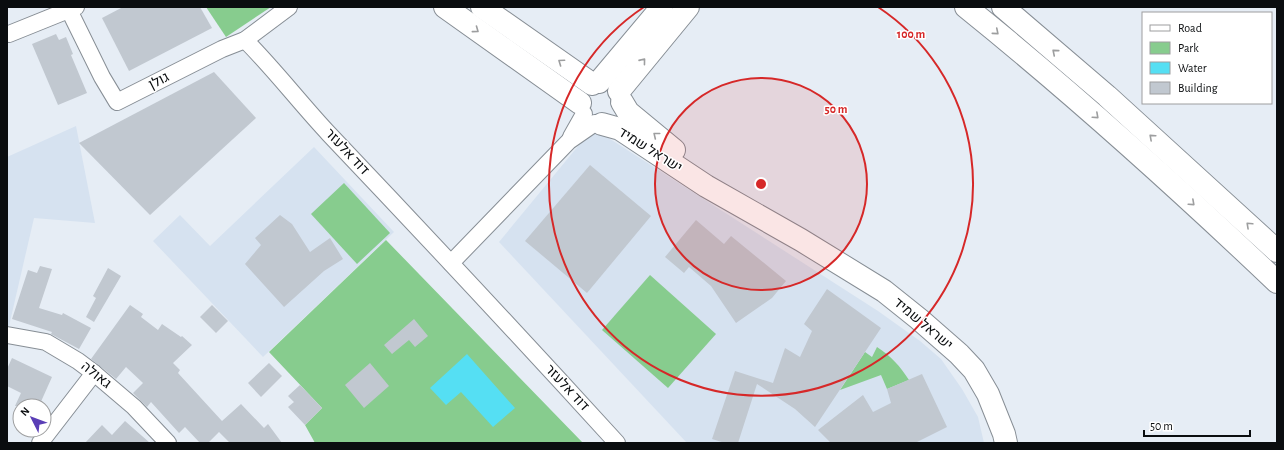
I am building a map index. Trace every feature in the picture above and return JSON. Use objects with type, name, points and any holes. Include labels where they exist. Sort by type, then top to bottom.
[{"type":"street","name":"גולן","points":[[72,9],[102,77],[117,102],[222,49],[244,40],[289,7]]},
{"type":"street","name":"ישראל שמיד","points":[[445,7],[590,116],[620,129],[706,186],[801,240],[884,291],[960,354],[974,370],[988,394],[1004,434],[1006,443]]},
{"type":"street","name":"ישראל שמיד","points":[[482,7],[608,90],[628,112],[676,151],[801,240]]},
{"type":"street","points":[[608,90],[662,7]]},
{"type":"street","points":[[608,90],[688,7]]},
{"type":"street","points":[[966,7],[1092,113],[1233,240],[1277,282]]},
{"type":"street","points":[[1003,7],[1107,96],[1277,251]]},
{"type":"street","points":[[9,34],[72,9]]},
{"type":"street","name":"דוד אלעזר","points":[[244,40],[258,53],[313,116],[617,443]]},
{"type":"street","points":[[588,87],[608,90],[621,108],[618,114],[608,123],[590,116],[584,92],[588,87]]},
{"type":"street","points":[[451,263],[569,141],[590,116]]},
{"type":"street","name":"גאולה","points":[[7,335],[46,342],[78,361],[134,407],[168,443]]},
{"type":"street","points":[[40,443],[94,373]]},
{"type":"shaded area","points":[[76,126],[95,223],[34,218],[9,326],[7,326],[7,157]]},
{"type":"shaded area","points":[[593,128],[878,311],[920,341],[941,359],[962,389],[978,417],[984,443],[687,443],[499,242]]},
{"type":"shaded area","points":[[314,147],[394,232],[263,357],[153,241],[180,215],[210,246]]},
{"type":"green space","points":[[206,7],[271,7],[226,37]]},
{"type":"green space","points":[[344,183],[390,233],[357,264],[311,214]]},
{"type":"green space","points":[[386,240],[583,443],[315,443],[305,425],[322,408],[269,352]]},
{"type":"green space","points":[[650,275],[716,334],[668,388],[602,330]]},
{"type":"green space","points":[[877,347],[895,362],[909,380],[887,389],[881,375],[840,390],[865,352],[872,357]]},
{"type":"water","points":[[467,354],[515,408],[493,427],[461,392],[446,405],[430,388]]},
{"type":"building","points":[[123,7],[200,7],[212,28],[129,71],[102,18]]},
{"type":"building","points":[[56,34],[59,40],[66,37],[73,54],[71,55],[87,93],[58,105],[32,44]]},
{"type":"building","points":[[214,72],[256,118],[150,215],[79,143]]},
{"type":"building","points":[[590,165],[651,216],[587,293],[525,241]]},
{"type":"building","points":[[280,215],[292,224],[310,252],[330,238],[343,259],[324,271],[284,307],[245,264],[261,245],[255,238]]},
{"type":"building","points":[[696,220],[724,244],[731,236],[786,281],[772,298],[736,323],[711,286],[689,267],[684,273],[665,257]]},
{"type":"building","points":[[40,266],[52,269],[39,308],[62,315],[63,313],[91,328],[79,349],[51,334],[52,332],[12,319],[28,270],[37,273]]},
{"type":"building","points":[[108,268],[121,276],[94,322],[86,317],[96,298],[93,296]]},
{"type":"building","points":[[827,289],[881,328],[815,427],[795,409],[757,384],[738,443],[725,443],[712,439],[735,371],[773,383],[785,348],[800,357],[812,331],[804,324]]},
{"type":"building","points":[[130,305],[143,314],[141,317],[158,330],[162,324],[181,337],[182,336],[192,345],[173,363],[180,370],[178,373],[222,421],[241,404],[264,428],[268,424],[282,443],[230,443],[219,432],[208,443],[200,443],[185,427],[179,433],[151,402],[147,407],[133,393],[143,383],[126,367],[116,379],[91,359]]},
{"type":"building","points":[[212,305],[228,321],[216,333],[200,317]]},
{"type":"building","points":[[414,319],[428,336],[415,347],[409,340],[392,354],[384,345]]},
{"type":"building","points":[[12,358],[52,377],[43,398],[19,398],[21,393],[7,386],[7,369]]},
{"type":"building","points":[[269,363],[282,376],[261,397],[248,383]]},
{"type":"building","points":[[370,363],[389,386],[364,408],[345,385]]},
{"type":"building","points":[[922,374],[947,427],[915,443],[831,443],[818,430],[863,395],[873,412],[891,403],[887,389]]},
{"type":"building","points":[[300,385],[322,408],[305,425],[288,407],[294,402],[288,396]]},
{"type":"building","points":[[125,421],[150,443],[85,443],[102,425],[112,435]]}]
